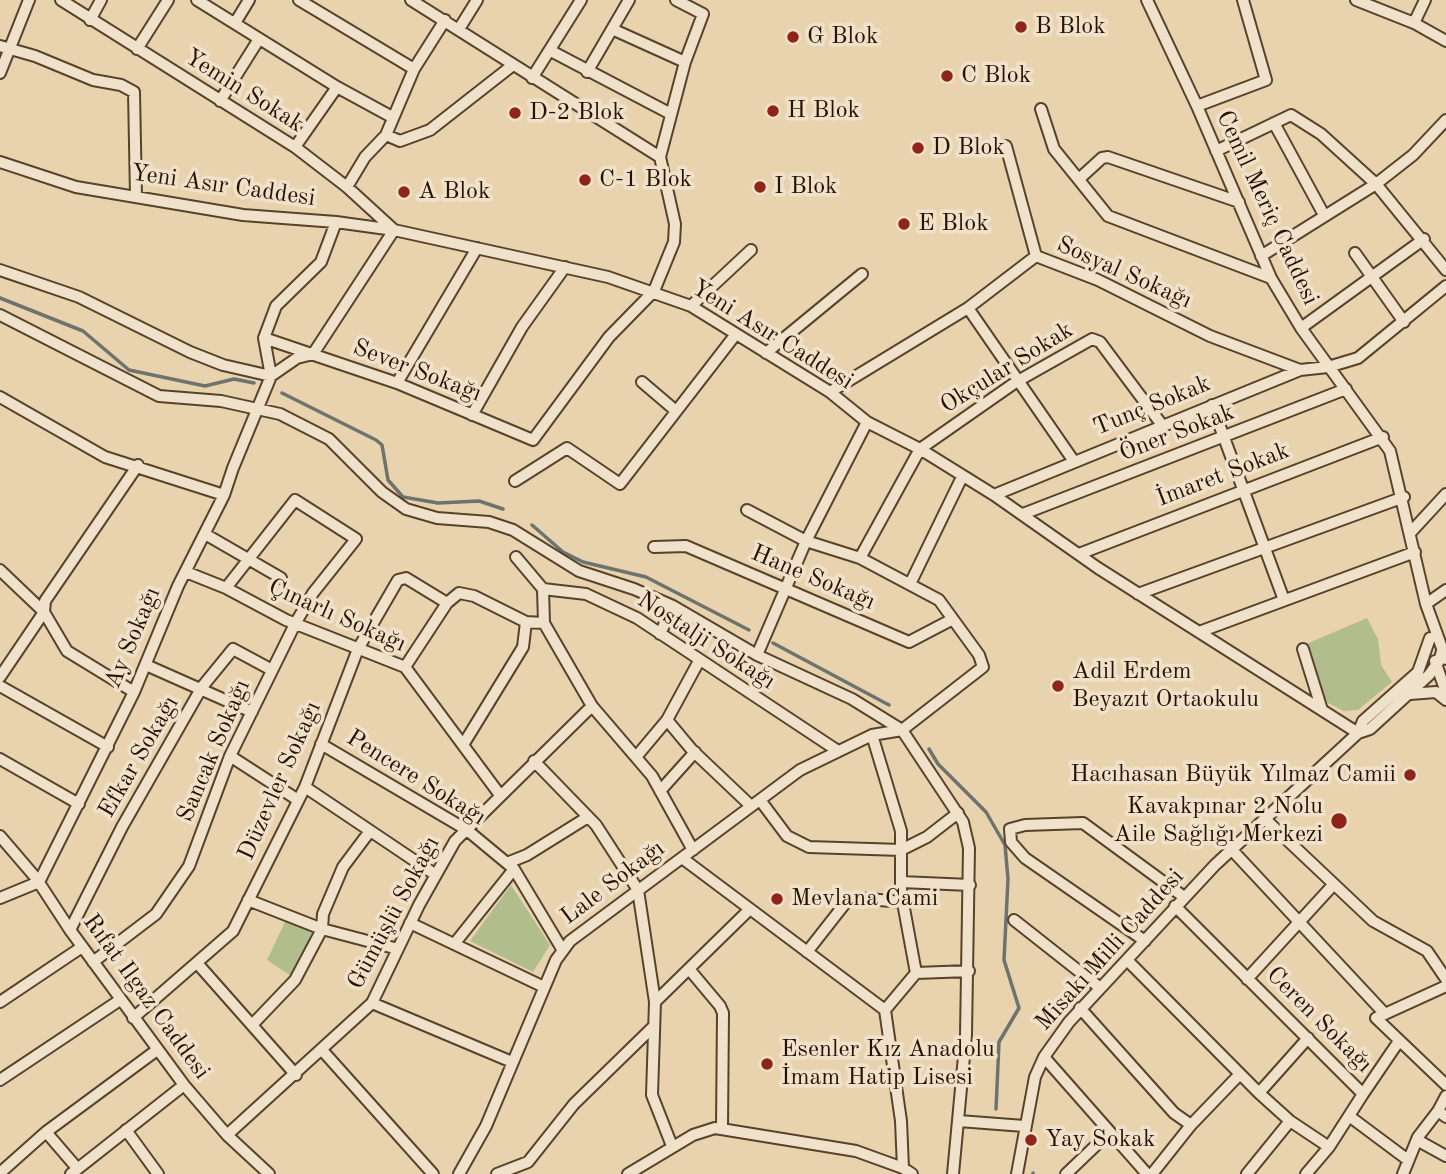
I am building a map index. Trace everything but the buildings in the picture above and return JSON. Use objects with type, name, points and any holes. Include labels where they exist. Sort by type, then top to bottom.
[{"type":"street","points":[[0,73],[6,47],[29,0]]},
{"type":"street","name":"Yemin Sokak","points":[[61,0],[295,147],[347,187],[394,230]]},
{"type":"street","points":[[90,19],[100,0]]},
{"type":"street","points":[[137,48],[169,0]]},
{"type":"street","points":[[197,0],[337,87],[392,117]]},
{"type":"street","points":[[234,23],[249,0]]},
{"type":"street","points":[[299,0],[414,69]]},
{"type":"street","points":[[411,0],[660,157]]},
{"type":"street","points":[[459,29],[477,0]]},
{"type":"street","points":[[532,78],[581,0]]},
{"type":"street","points":[[587,72],[629,0]]},
{"type":"street","points":[[654,291],[674,242],[675,233],[660,157],[685,62],[704,14],[676,0]]},
{"type":"street","name":"Cemil Meriç Caddesi","points":[[1147,0],[1197,106],[1272,278],[1301,328],[1383,438],[1393,458],[1404,496],[1426,604],[1430,638],[1446,692]]},
{"type":"street","points":[[1197,106],[1266,80],[1243,0]]},
{"type":"street","points":[[1414,23],[1425,0]]},
{"type":"street","points":[[1360,1],[1414,23],[1446,41]]},
{"type":"street","points":[[347,187],[365,157],[386,135],[414,69],[445,20]]},
{"type":"street","points":[[612,29],[685,62]]},
{"type":"street","points":[[220,102],[259,39]]},
{"type":"street","points":[[6,47],[81,76],[121,85],[134,92],[136,196]]},
{"type":"street","points":[[551,51],[671,114]]},
{"type":"street","points":[[386,135],[400,141],[430,130],[513,65]]},
{"type":"street","points":[[295,147],[337,87]]},
{"type":"street","points":[[1041,108],[1054,149],[1108,216],[1272,278]]},
{"type":"street","points":[[1216,151],[1291,115],[1321,134],[1377,184],[1424,239],[1446,270]]},
{"type":"street","points":[[1261,256],[1377,184],[1413,155],[1446,120]]},
{"type":"street","points":[[1274,123],[1324,215]]},
{"type":"street","name":"Sosyal Sokağı","points":[[1006,145],[1037,256],[1098,280],[1210,336],[1300,370]]},
{"type":"street","points":[[1079,179],[1102,158],[1108,157],[1239,202]]},
{"type":"street","name":"Yeni Asır Caddesi","points":[[0,162],[64,185],[243,215],[336,222],[394,230],[477,247],[654,291],[691,306],[830,392],[867,422],[920,449],[1023,514],[1138,594],[1358,733]]},
{"type":"street","points":[[271,376],[264,338],[276,306],[321,262],[336,222]]},
{"type":"street","points":[[0,270],[79,297],[190,352],[223,365],[271,376],[296,358],[313,354],[394,230]]},
{"type":"street","points":[[1301,328],[1424,239]]},
{"type":"street","points":[[397,383],[477,247]]},
{"type":"street","points":[[691,306],[751,250]]},
{"type":"street","points":[[1355,253],[1404,322]]},
{"type":"street","points":[[830,392],[968,309],[1037,256]]},
{"type":"street","points":[[472,415],[522,327],[565,267]]},
{"type":"street","points":[[766,353],[862,274]]},
{"type":"street","name":"Tunç Sokak","points":[[993,495],[1073,460],[1300,370],[1328,367],[1357,358],[1446,286]]},
{"type":"street","name":"Sever Sokağı","points":[[264,338],[397,383],[533,440],[609,337],[654,291]]},
{"type":"street","points":[[968,309],[1016,382],[1073,460]]},
{"type":"street","points":[[0,315],[159,396],[258,408],[280,414],[329,439],[382,492],[407,509],[437,518],[489,522],[513,530],[579,571],[634,589],[673,606],[757,655],[852,699],[901,730],[958,813],[968,838],[969,971],[953,1174]]},
{"type":"street","points":[[515,481],[567,448],[620,484],[736,334]]},
{"type":"street","name":"Okçular Sokak","points":[[920,449],[1016,382],[1086,341],[1096,339],[1162,425]]},
{"type":"street","name":"Ay Sokağı","points":[[39,882],[108,747],[186,572],[225,495],[271,376]]},
{"type":"street","points":[[642,382],[676,411]]},
{"type":"street","name":"Öner Sokak","points":[[1023,514],[1346,389]]},
{"type":"street","points":[[0,397],[98,454],[225,495]]},
{"type":"street","points":[[1212,405],[1284,600]]},
{"type":"street","points":[[757,655],[806,541],[867,422]]},
{"type":"street","name":"İmaret Sokak","points":[[1079,554],[1383,438]]},
{"type":"street","points":[[860,558],[920,449]]},
{"type":"street","points":[[0,677],[44,612],[45,601],[138,466]]},
{"type":"street","points":[[909,584],[962,477]]},
{"type":"street","points":[[1411,531],[1446,494]]},
{"type":"street","points":[[1138,594],[1404,496]]},
{"type":"street","name":"Sancak Sokağı","points":[[93,962],[156,914],[189,866],[230,756],[295,624],[313,593],[356,539],[295,500],[249,558]]},
{"type":"street","points":[[747,510],[806,541],[860,558],[939,600],[979,655],[984,667],[901,730]]},
{"type":"street","points":[[205,534],[281,578]]},
{"type":"street","name":"Hane Sokağı","points":[[654,547],[686,546],[909,642],[951,620]]},
{"type":"street","points":[[1199,632],[1415,552]]},
{"type":"street","points":[[516,556],[543,589],[544,623],[592,706],[660,791],[692,850]]},
{"type":"street","points":[[226,588],[249,558]]},
{"type":"street","points":[[0,570],[44,612],[67,651],[134,692]]},
{"type":"street","name":"Çınarlı Sokağı","points":[[186,572],[226,588],[295,624],[405,667],[500,795]]},
{"type":"street","name":"Düzevler Sokağı","points":[[133,1018],[233,931],[305,787],[358,649],[398,580],[406,578],[447,603]]},
{"type":"street","name":"Nostalji Sokağı","points":[[543,589],[586,594],[637,618],[838,751]]},
{"type":"street","points":[[1426,604],[1446,590]]},
{"type":"street","points":[[405,667],[447,603],[459,593],[474,596],[526,622],[544,623]]},
{"type":"street","name":"Cemil Meriç Caddesi","points":[[1426,604],[1443,647],[1440,668]]},
{"type":"street","points":[[660,634],[673,606]]},
{"type":"street","points":[[463,745],[523,647],[526,622]]},
{"type":"street","name":"Misakı Milli Caddesi","points":[[1017,1174],[1033,1083],[1044,1057],[1080,1008],[1145,942],[1184,897],[1358,733],[1363,722],[1418,672],[1430,638]]},
{"type":"street","name":"Efkar Sokağı","points":[[70,930],[122,827],[202,687],[233,649],[272,670]]},
{"type":"street","points":[[1303,649],[1322,710]]},
{"type":"street","points":[[635,757],[667,720],[699,661]]},
{"type":"street","points":[[146,665],[202,687],[252,712]]},
{"type":"street","points":[[1418,672],[1440,668]]},
{"type":"street","name":"Misakı Milli Caddesi","points":[[1358,733],[1370,729],[1440,668]]},
{"type":"street","points":[[0,686],[108,747]]},
{"type":"street","points":[[1407,695],[1431,691],[1446,700]]},
{"type":"street","name":"Gümüşlü Sokağı","points":[[227,1135],[372,1003],[410,923],[455,841],[592,706]]},
{"type":"street","points":[[667,720],[695,752],[755,803],[787,836],[809,847],[901,850],[927,836],[958,813]]},
{"type":"street","name":"Lale Sokağı","points":[[459,1174],[486,1126],[562,949],[800,770],[873,735],[901,730]]},
{"type":"street","points":[[873,735],[897,812],[902,902],[916,973]]},
{"type":"street","name":"Pencere Sokağı","points":[[321,744],[467,830],[510,866],[562,949]]},
{"type":"street","points":[[660,791],[695,752]]},
{"type":"street","points":[[230,756],[298,800]]},
{"type":"street","points":[[0,759],[79,804]]},
{"type":"street","points":[[534,761],[588,817],[638,890],[655,1002],[652,1095],[672,1146]]},
{"type":"street","points":[[305,787],[436,875]]},
{"type":"street","points":[[455,943],[510,866],[588,817]]},
{"type":"street","points":[[1265,820],[1373,921],[1427,951],[1446,979]]},
{"type":"street","points":[[1145,942],[1025,858],[1011,842],[1010,828],[1083,823],[1184,897]]},
{"type":"street","points":[[252,1026],[295,980],[322,929],[323,914],[343,867],[370,831]]},
{"type":"street","name":"Rıfat Ilgaz Caddesi","points":[[0,836],[39,882],[82,947],[184,1085],[227,1135],[269,1174]]},
{"type":"street","points":[[1232,850],[1302,922],[1399,1041],[1446,1085]]},
{"type":"street","points":[[628,1174],[693,1135],[722,1128],[856,1151],[907,1171],[885,1010],[681,858]]},
{"type":"street","points":[[1,896],[39,882]]},
{"type":"street","points":[[901,882],[970,885]]},
{"type":"street","points":[[1247,979],[1334,884]]},
{"type":"street","points":[[807,952],[847,901],[856,898],[902,902]]},
{"type":"street","points":[[248,900],[322,929],[398,949]]},
{"type":"street","name":"Ceren Sokağı","points":[[1175,906],[1363,1094],[1329,1147],[1306,1174]]},
{"type":"street","points":[[655,1002],[750,909]]},
{"type":"street","points":[[1014,920],[1099,987]]},
{"type":"street","points":[[410,923],[544,988]]},
{"type":"street","points":[[1,998],[82,947]]},
{"type":"street","points":[[1127,960],[1259,1093],[1290,1121],[1329,1147]]},
{"type":"street","points":[[197,963],[296,1075]]},
{"type":"street","points":[[689,969],[723,1013],[722,1128]]},
{"type":"street","points":[[885,1010],[916,973],[969,971]]},
{"type":"street","points":[[1381,1016],[1446,986]]},
{"type":"street","points":[[0,1080],[120,1000]]},
{"type":"street","points":[[372,1003],[512,1062]]},
{"type":"street","points":[[1080,1008],[1174,1113],[1191,1125]]},
{"type":"street","points":[[497,1174],[528,1162],[574,1104],[653,1027]]},
{"type":"street","points":[[1259,1093],[1308,1038]]},
{"type":"street","points":[[1363,1094],[1399,1041]]},
{"type":"street","points":[[2,1167],[157,1050]]},
{"type":"street","points":[[322,1050],[433,1174]]},
{"type":"street","points":[[1044,1057],[1149,1174],[1240,1074]]},
{"type":"street","points":[[46,1132],[74,1171],[184,1085]]},
{"type":"street","points":[[1403,1174],[1417,1140],[1442,1114],[1446,1096]]},
{"type":"street","points":[[1349,1116],[1408,1160]]},
{"type":"street","points":[[959,1121],[1024,1126]]},
{"type":"street","points":[[1251,1173],[1290,1121]]},
{"type":"street","points":[[126,1130],[158,1174]]},
{"type":"street","points":[[1066,1174],[1110,1132]]},
{"type":"street","points":[[1417,1140],[1446,1156]]},
{"type":"green space","points":[[1367,618],[1378,639],[1381,665],[1392,682],[1358,710],[1344,711],[1328,703],[1321,695],[1306,644]]},
{"type":"green space","points":[[511,885],[550,945],[533,972],[470,941]]},
{"type":"green space","points":[[286,920],[313,931],[290,975],[267,960]]},
{"type":"waterway","points":[[0,298],[83,331],[129,370],[205,386],[234,379],[254,383]]},
{"type":"waterway","points":[[282,393],[382,445],[388,480],[403,497],[438,503],[479,501],[503,509]]},
{"type":"waterway","points":[[532,525],[563,552],[583,562],[646,577],[749,630]]},
{"type":"waterway","points":[[773,643],[889,705]]},
{"type":"waterway","points":[[929,749],[938,764],[986,812],[1005,845],[1008,879],[1004,960],[1019,1008],[999,1042],[996,1109]]},
{"type":"place","name":"B Blok","points":[[1021,27]]},
{"type":"place","name":"G Blok","points":[[793,37]]},
{"type":"place","name":"C Blok","points":[[947,76]]},
{"type":"place","name":"H Blok","points":[[773,111]]},
{"type":"place","name":"D-2 Blok","points":[[515,113]]},
{"type":"place","name":"D Blok","points":[[918,148]]},
{"type":"place","name":"C-1 Blok","points":[[585,180]]},
{"type":"place","name":"I Blok","points":[[760,187]]},
{"type":"place","name":"A Blok","points":[[404,192]]},
{"type":"place","name":"E Blok","points":[[904,224]]},
{"type":"place","name":"Adil Erdem Beyazıt Ortaokulu","points":[[1058,686]]},
{"type":"place","name":"Hacıhasan Büyük Yılmaz Camii","points":[[1410,775]]},
{"type":"place","name":"Kavakpınar 2 Nolu Aile Sağlığı Merkezi","points":[[1339,821]]},
{"type":"place","name":"Mevlana Cami","points":[[777,899]]},
{"type":"place","name":"Esenler Kız Anadolu İmam Hatip Lisesi","points":[[767,1064]]},
{"type":"place","name":"Yay Sokak","points":[[1031,1140]]}]
